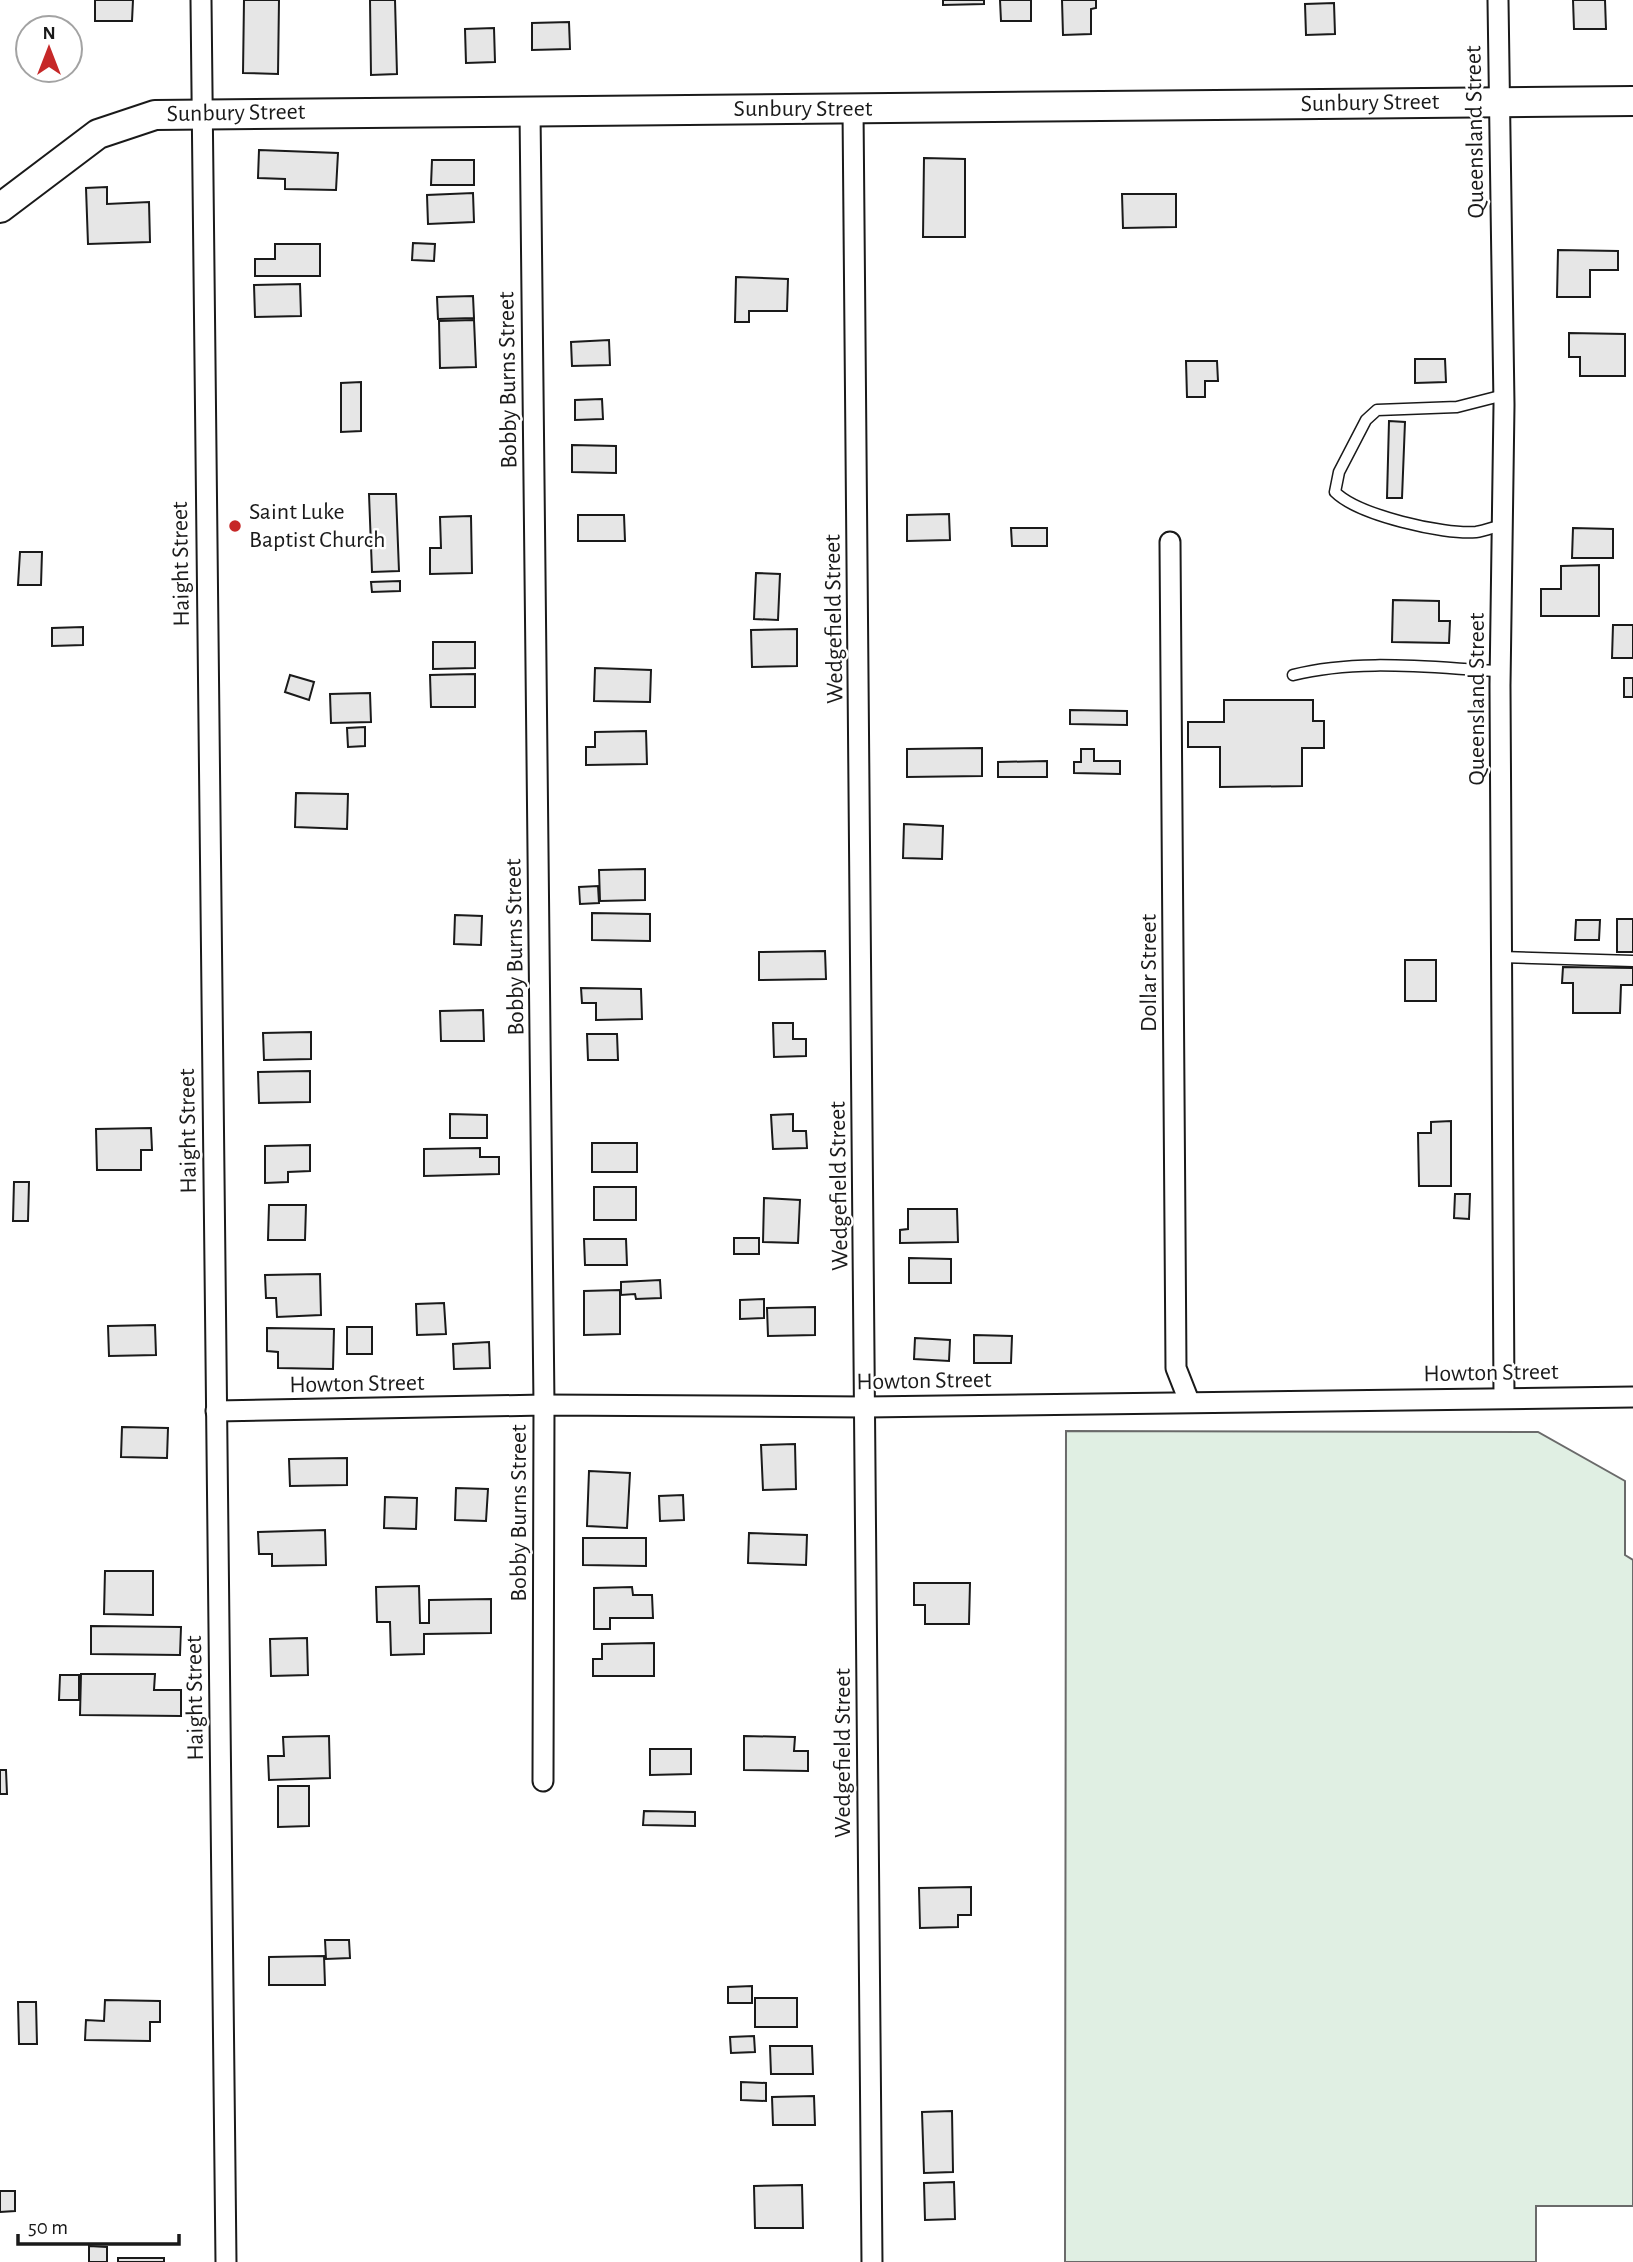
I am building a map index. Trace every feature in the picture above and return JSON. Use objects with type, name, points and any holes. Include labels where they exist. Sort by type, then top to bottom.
[{"type":"street","name":"Haight Street","points":[[201,0],[200,113],[226,2262]]},
{"type":"street","name":"Queensland Street","points":[[1498,0],[1504,395],[1500,671],[1504,1398]]},
{"type":"street","name":"Sunbury Street","points":[[0,208],[98,134],[155,115],[1633,101]]},
{"type":"street","name":"Wedgefield Street","points":[[853,109],[872,2262]]},
{"type":"street","name":"Bobby Burns Street","points":[[530,111],[544,1405],[543,1781]]},
{"type":"street","name":"Dollar Street","points":[[1170,542],[1176,1368],[1189,1401]]},
{"type":"street","name":"Howton Street","points":[[216,1411],[544,1405],[866,1407],[1633,1397]]},
{"type":"lane","points":[[1502,525],[1475,532],[1413,525],[1361,510],[1345,502],[1335,492],[1339,472],[1366,420],[1377,410],[1457,407],[1504,395]]},
{"type":"lane","points":[[1293,675],[1311,671],[1370,667],[1500,671]]},
{"type":"lane","points":[[1501,957],[1633,961]]},
{"type":"green space","points":[[1066,1431],[1538,1432],[1625,1481],[1625,1555],[1633,1560],[1633,2206],[1536,2206],[1536,2262],[1065,2262]]},
{"type":"building","points":[[95,0],[133,0],[132,21],[95,21]]},
{"type":"building","points":[[244,0],[279,0],[278,74],[243,73]]},
{"type":"building","points":[[370,0],[395,0],[397,74],[371,75]]},
{"type":"building","points":[[943,0],[984,0],[984,4],[943,5]]},
{"type":"building","points":[[1000,0],[1031,0],[1031,21],[1001,21]]},
{"type":"building","points":[[1062,0],[1096,0],[1096,8],[1091,9],[1091,34],[1063,35]]},
{"type":"building","points":[[1573,0],[1605,0],[1606,29],[1574,29]]},
{"type":"building","points":[[1334,3],[1335,34],[1306,35],[1305,4]]},
{"type":"building","points":[[569,22],[570,49],[532,50],[532,23]]},
{"type":"building","points":[[494,28],[495,62],[466,63],[465,29]]},
{"type":"building","points":[[259,150],[338,153],[336,190],[285,189],[285,179],[258,178]]},
{"type":"building","points":[[924,158],[965,159],[965,237],[923,237]]},
{"type":"building","points":[[432,160],[474,160],[474,185],[431,185]]},
{"type":"building","points":[[107,187],[107,204],[149,202],[150,242],[88,244],[86,188]]},
{"type":"building","points":[[473,193],[474,222],[428,224],[427,195]]},
{"type":"building","points":[[1122,194],[1176,194],[1176,227],[1123,228]]},
{"type":"building","points":[[413,243],[435,244],[434,261],[412,260]]},
{"type":"building","points":[[275,244],[320,244],[320,276],[255,276],[255,259],[275,259]]},
{"type":"building","points":[[1558,250],[1618,251],[1618,270],[1590,270],[1590,297],[1557,297]]},
{"type":"building","points":[[736,277],[788,279],[787,311],[749,311],[749,322],[735,322]]},
{"type":"building","points":[[300,284],[301,316],[255,317],[254,285]]},
{"type":"building","points":[[473,296],[474,318],[438,319],[437,297]]},
{"type":"building","points":[[474,320],[476,367],[440,368],[439,321]]},
{"type":"building","points":[[1569,333],[1625,334],[1625,376],[1580,376],[1580,357],[1569,357]]},
{"type":"building","points":[[609,340],[610,365],[572,366],[571,342]]},
{"type":"building","points":[[1415,359],[1445,359],[1446,382],[1415,383]]},
{"type":"building","points":[[1186,361],[1217,361],[1218,381],[1205,381],[1205,397],[1187,397]]},
{"type":"building","points":[[361,382],[361,431],[341,432],[341,383]]},
{"type":"building","points":[[602,399],[603,419],[575,420],[575,400]]},
{"type":"building","points":[[1389,421],[1405,422],[1402,498],[1387,498]]},
{"type":"building","points":[[572,445],[616,446],[616,473],[572,472]]},
{"type":"building","points":[[369,494],[396,494],[399,571],[372,572]]},
{"type":"building","points":[[949,514],[950,540],[907,541],[907,515]]},
{"type":"building","points":[[578,515],[624,515],[625,541],[578,541]]},
{"type":"building","points":[[471,516],[472,573],[430,574],[430,548],[441,548],[440,517]]},
{"type":"building","points":[[1011,528],[1047,528],[1047,546],[1012,546]]},
{"type":"building","points":[[1573,528],[1613,529],[1613,558],[1572,558]]},
{"type":"building","points":[[20,552],[42,552],[41,585],[18,585]]},
{"type":"building","points":[[1599,565],[1599,616],[1541,616],[1541,589],[1561,589],[1561,566]]},
{"type":"building","points":[[756,573],[780,574],[778,620],[754,619]]},
{"type":"building","points":[[400,581],[400,591],[372,592],[371,582]]},
{"type":"building","points":[[1393,600],[1439,601],[1439,621],[1450,621],[1449,643],[1392,642]]},
{"type":"building","points":[[1613,625],[1633,625],[1633,658],[1612,658]]},
{"type":"building","points":[[83,627],[83,645],[52,646],[52,628]]},
{"type":"building","points":[[797,629],[797,666],[752,667],[751,630]]},
{"type":"building","points":[[433,642],[475,642],[475,668],[433,669]]},
{"type":"building","points":[[595,668],[651,670],[650,702],[594,701]]},
{"type":"building","points":[[475,674],[475,707],[431,707],[430,675]]},
{"type":"building","points":[[290,675],[314,682],[309,700],[285,692]]},
{"type":"building","points":[[1624,678],[1633,678],[1633,697],[1624,697]]},
{"type":"building","points":[[370,693],[371,722],[331,723],[330,694]]},
{"type":"building","points":[[1224,700],[1313,700],[1313,721],[1324,721],[1324,748],[1302,748],[1302,786],[1220,787],[1220,747],[1188,747],[1188,722],[1224,722]]},
{"type":"building","points":[[1070,710],[1127,711],[1127,725],[1070,724]]},
{"type":"building","points":[[365,727],[365,746],[348,747],[347,728]]},
{"type":"building","points":[[646,731],[647,764],[586,765],[586,747],[595,747],[595,732]]},
{"type":"building","points":[[982,748],[982,776],[907,777],[907,749]]},
{"type":"building","points":[[1081,749],[1094,749],[1094,761],[1120,761],[1120,774],[1074,773],[1074,762],[1081,762]]},
{"type":"building","points":[[1047,761],[1047,777],[998,777],[998,762]]},
{"type":"building","points":[[296,793],[348,794],[347,829],[295,827]]},
{"type":"building","points":[[904,824],[943,826],[942,859],[903,858]]},
{"type":"building","points":[[645,869],[645,900],[600,901],[599,870]]},
{"type":"building","points":[[598,886],[599,903],[580,904],[579,887]]},
{"type":"building","points":[[592,913],[650,914],[650,941],[592,940]]},
{"type":"building","points":[[455,915],[482,916],[481,945],[454,944]]},
{"type":"building","points":[[1617,919],[1633,919],[1633,952],[1617,952]]},
{"type":"building","points":[[1576,920],[1600,920],[1599,940],[1575,940]]},
{"type":"building","points":[[825,951],[826,979],[759,980],[759,952]]},
{"type":"building","points":[[1405,960],[1436,960],[1436,1001],[1405,1001]]},
{"type":"building","points":[[1563,967],[1633,968],[1633,985],[1621,985],[1620,1013],[1573,1013],[1573,983],[1562,983]]},
{"type":"building","points":[[581,988],[641,989],[642,1019],[596,1020],[596,1003],[582,1003]]},
{"type":"building","points":[[483,1010],[484,1041],[441,1041],[440,1011]]},
{"type":"building","points":[[773,1023],[793,1023],[793,1039],[806,1039],[806,1056],[774,1057]]},
{"type":"building","points":[[311,1032],[311,1059],[264,1060],[263,1033]]},
{"type":"building","points":[[587,1034],[617,1034],[618,1060],[588,1060]]},
{"type":"building","points":[[310,1071],[310,1102],[259,1103],[258,1072]]},
{"type":"building","points":[[450,1114],[487,1115],[487,1138],[450,1138]]},
{"type":"building","points":[[793,1114],[793,1131],[806,1131],[807,1148],[773,1149],[771,1115]]},
{"type":"building","points":[[1451,1121],[1451,1186],[1419,1186],[1418,1133],[1431,1133],[1431,1122]]},
{"type":"building","points":[[151,1128],[152,1150],[141,1150],[141,1170],[97,1170],[96,1129]]},
{"type":"building","points":[[592,1143],[637,1143],[637,1172],[592,1172]]},
{"type":"building","points":[[310,1145],[310,1171],[288,1172],[288,1182],[265,1183],[265,1146]]},
{"type":"building","points":[[480,1148],[480,1157],[499,1157],[499,1174],[424,1176],[424,1149]]},
{"type":"building","points":[[14,1182],[29,1182],[28,1221],[13,1221]]},
{"type":"building","points":[[594,1187],[636,1187],[636,1220],[594,1220]]},
{"type":"building","points":[[1455,1194],[1470,1194],[1469,1219],[1454,1218]]},
{"type":"building","points":[[764,1198],[800,1200],[798,1243],[763,1242]]},
{"type":"building","points":[[269,1205],[306,1205],[305,1240],[268,1240]]},
{"type":"building","points":[[908,1209],[957,1209],[958,1242],[900,1243],[900,1230],[908,1229]]},
{"type":"building","points":[[734,1238],[759,1238],[759,1254],[734,1254]]},
{"type":"building","points":[[584,1239],[626,1239],[627,1265],[585,1265]]},
{"type":"building","points":[[909,1258],[951,1259],[951,1283],[909,1283]]},
{"type":"building","points":[[320,1274],[321,1315],[277,1317],[276,1298],[266,1298],[265,1275]]},
{"type":"building","points":[[660,1280],[661,1298],[636,1299],[635,1294],[621,1295],[621,1282]]},
{"type":"building","points":[[620,1290],[620,1334],[584,1335],[584,1291]]},
{"type":"building","points":[[764,1299],[764,1318],[740,1319],[740,1300]]},
{"type":"building","points":[[444,1303],[446,1334],[417,1335],[416,1304]]},
{"type":"building","points":[[815,1307],[815,1335],[768,1336],[767,1308]]},
{"type":"building","points":[[155,1325],[156,1355],[109,1356],[108,1326]]},
{"type":"building","points":[[347,1327],[372,1327],[372,1354],[347,1354]]},
{"type":"building","points":[[267,1328],[334,1329],[333,1369],[278,1368],[278,1352],[267,1351]]},
{"type":"building","points":[[974,1335],[1012,1336],[1011,1363],[974,1363]]},
{"type":"building","points":[[915,1338],[950,1340],[949,1361],[914,1359]]},
{"type":"building","points":[[489,1342],[490,1368],[454,1369],[453,1344]]},
{"type":"building","points":[[122,1427],[168,1428],[167,1458],[121,1457]]},
{"type":"building","points":[[795,1444],[796,1489],[763,1490],[761,1445]]},
{"type":"building","points":[[347,1458],[347,1485],[290,1486],[289,1459]]},
{"type":"building","points":[[589,1471],[630,1473],[627,1528],[587,1526]]},
{"type":"building","points":[[456,1488],[488,1489],[486,1521],[455,1520]]},
{"type":"building","points":[[683,1495],[684,1520],[660,1521],[659,1496]]},
{"type":"building","points":[[385,1497],[417,1498],[416,1529],[384,1528]]},
{"type":"building","points":[[325,1530],[326,1565],[272,1566],[272,1554],[259,1554],[258,1532]]},
{"type":"building","points":[[749,1533],[807,1535],[806,1565],[748,1563]]},
{"type":"building","points":[[583,1538],[646,1538],[646,1566],[583,1565]]},
{"type":"building","points":[[105,1571],[153,1571],[153,1615],[104,1614]]},
{"type":"building","points":[[914,1583],[970,1583],[969,1624],[925,1624],[925,1605],[914,1605]]},
{"type":"building","points":[[419,1586],[420,1623],[429,1623],[429,1600],[491,1599],[491,1633],[424,1634],[424,1654],[391,1655],[390,1622],[377,1622],[376,1587]]},
{"type":"building","points":[[632,1587],[633,1595],[652,1595],[653,1618],[610,1618],[610,1629],[594,1629],[594,1588]]},
{"type":"building","points":[[91,1626],[181,1627],[180,1655],[91,1654]]},
{"type":"building","points":[[307,1638],[308,1675],[271,1676],[270,1639]]},
{"type":"building","points":[[654,1643],[654,1676],[593,1676],[593,1659],[602,1659],[602,1644]]},
{"type":"building","points":[[81,1674],[155,1674],[154,1690],[181,1690],[181,1716],[80,1715]]},
{"type":"building","points":[[60,1675],[79,1675],[79,1700],[59,1700]]},
{"type":"building","points":[[329,1736],[330,1778],[269,1780],[268,1756],[284,1756],[283,1737]]},
{"type":"building","points":[[744,1736],[795,1737],[794,1751],[808,1751],[808,1771],[744,1770]]},
{"type":"building","points":[[650,1749],[691,1749],[691,1774],[650,1775]]},
{"type":"building","points":[[0,1770],[6,1770],[7,1794],[0,1794]]},
{"type":"building","points":[[278,1786],[309,1786],[309,1826],[278,1827]]},
{"type":"building","points":[[644,1811],[695,1812],[695,1826],[643,1825]]},
{"type":"building","points":[[971,1887],[971,1915],[958,1915],[958,1927],[920,1928],[919,1888]]},
{"type":"building","points":[[325,1940],[349,1940],[350,1958],[326,1959]]},
{"type":"building","points":[[324,1956],[325,1985],[269,1985],[269,1957]]},
{"type":"building","points":[[752,1986],[752,2003],[728,2003],[728,1987]]},
{"type":"building","points":[[755,1998],[797,1998],[797,2027],[755,2027]]},
{"type":"building","points":[[105,2000],[160,2001],[160,2022],[150,2022],[150,2041],[85,2040],[86,2020],[104,2021]]},
{"type":"building","points":[[18,2002],[36,2002],[37,2044],[19,2044]]},
{"type":"building","points":[[754,2036],[755,2052],[731,2053],[730,2037]]},
{"type":"building","points":[[770,2046],[812,2046],[813,2074],[771,2074]]},
{"type":"building","points":[[741,2082],[766,2083],[766,2101],[741,2100]]},
{"type":"building","points":[[814,2096],[815,2125],[773,2125],[772,2097]]},
{"type":"building","points":[[952,2111],[953,2172],[924,2173],[922,2112]]},
{"type":"building","points":[[954,2182],[955,2219],[925,2220],[924,2183]]},
{"type":"building","points":[[802,2185],[803,2228],[755,2228],[754,2186]]},
{"type":"building","points":[[0,2191],[15,2191],[15,2211],[0,2212]]},
{"type":"building","points":[[89,2246],[107,2247],[107,2262],[89,2262]]},
{"type":"building","points":[[118,2258],[164,2258],[164,2262],[118,2262]]},
{"type":"place","name":"Saint Luke Baptist Church","points":[[235,526]]}]
